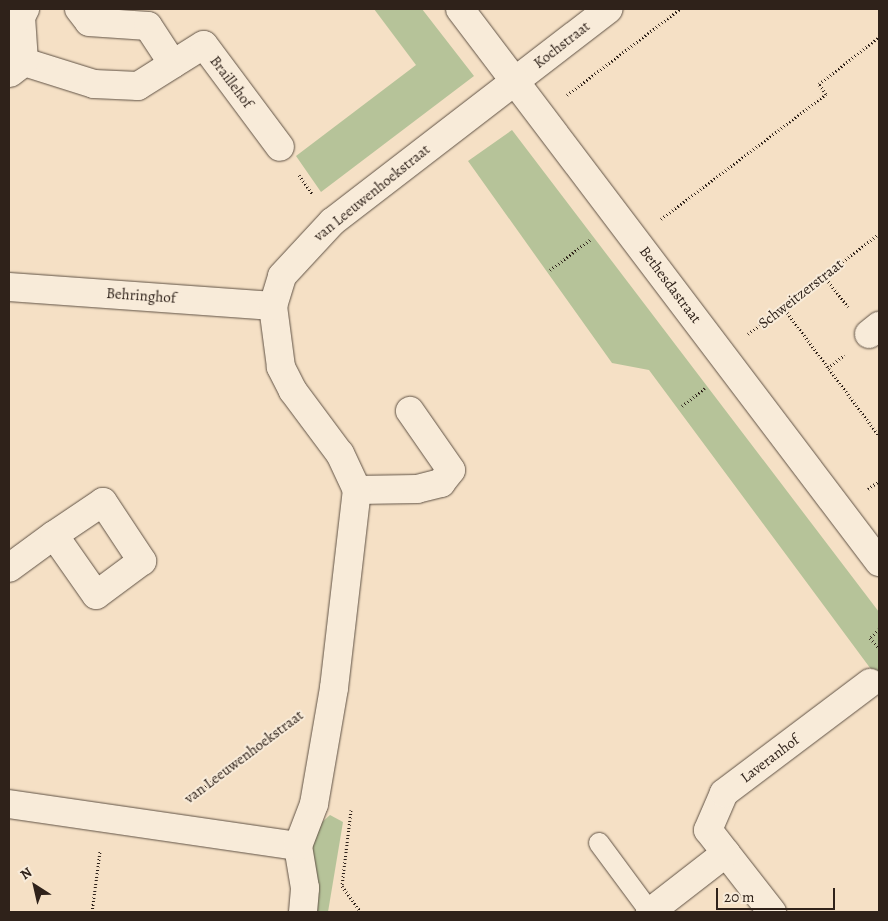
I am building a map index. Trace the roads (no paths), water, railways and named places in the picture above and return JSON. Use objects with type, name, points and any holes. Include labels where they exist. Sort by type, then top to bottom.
[{"type":"street","name":"Braillehof","points":[[25,9],[21,17],[16,68],[94,84],[138,86],[204,46],[280,147]]},
{"type":"street","points":[[79,9],[89,22],[148,26],[174,64]]},
{"type":"street","name":"Bethesdastraat","points":[[460,9],[879,562]]},
{"type":"street","name":"Kochstraat","points":[[515,82],[609,9]]},
{"type":"street","name":"van Leeuwenhoekstraat","points":[[298,846],[314,804],[334,688],[357,490],[340,454],[293,391],[281,366],[273,306],[282,276],[332,222],[515,82]]},
{"type":"street","name":"Behringhof","points":[[9,287],[273,306]]},
{"type":"street","points":[[357,490],[417,489],[440,483],[451,470],[410,411]]},
{"type":"street","points":[[9,568],[54,535]]},
{"type":"street","name":"Laveranhof","points":[[772,912],[708,830],[724,794],[870,684]]},
{"type":"street","points":[[9,804],[298,846],[305,888],[303,912]]},
{"type":"street","points":[[650,912],[726,853]]},
{"type":"lane","points":[[599,843],[650,912]]}]
